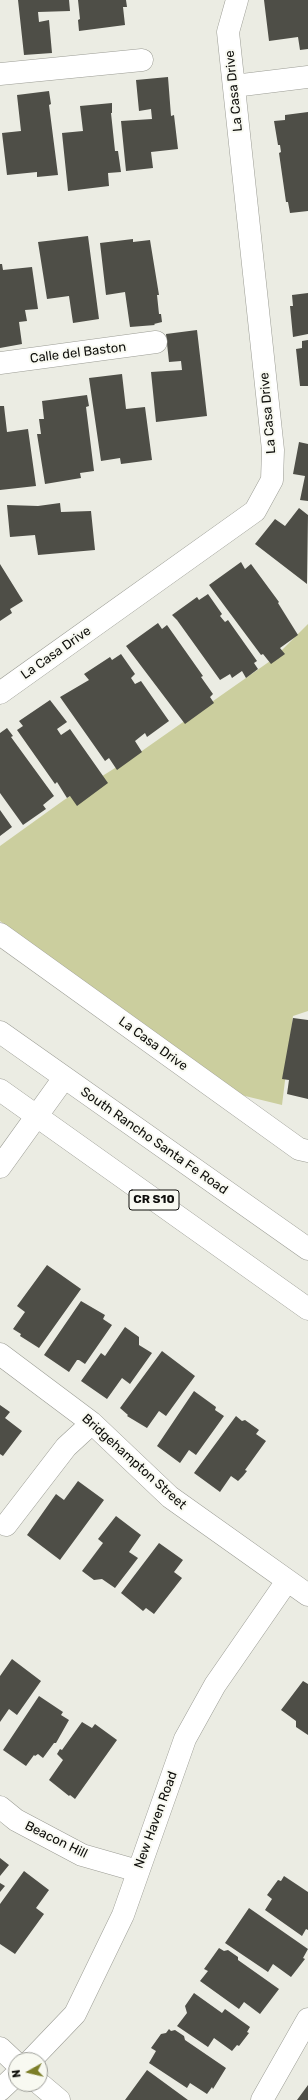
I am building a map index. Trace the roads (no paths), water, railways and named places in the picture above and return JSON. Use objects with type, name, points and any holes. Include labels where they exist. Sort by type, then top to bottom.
[{"type":"street","name":"La Casa Drive","points":[[0,693],[255,511],[272,480],[273,450],[228,32],[237,0]]},
{"type":"street","points":[[0,74],[142,60]]},
{"type":"street","points":[[234,86],[308,77]]},
{"type":"street","name":"Calle del Baston","points":[[0,363],[156,342]]},
{"type":"street","name":"La Casa Drive","points":[[0,934],[292,1145],[299,1149],[308,1151]]},
{"type":"street","name":"South Rancho Santa Fe Road","points":[[0,1032],[308,1249]]},
{"type":"street","points":[[0,1167],[64,1078]]},
{"type":"street","name":"CR S10","points":[[0,1090],[308,1310]]},
{"type":"street","name":"Bridgehampton Street","points":[[0,1354],[92,1423],[170,1497],[287,1582],[308,1595]]},
{"type":"street","points":[[6,1525],[66,1447],[92,1423]]},
{"type":"street","name":"New Haven Road","points":[[39,2052],[75,2014],[123,1915],[186,1739],[215,1685],[287,1582]]},
{"type":"street","name":"Beacon Hill","points":[[0,1807],[16,1820],[82,1855],[138,1871]]},
{"type":"street","points":[[262,2100],[308,2020]]},
{"type":"street","points":[[0,2048],[8,2056]]},
{"type":"street","points":[[0,2090],[8,2082]]},
{"type":"street","points":[[48,2091],[59,2100]]}]
